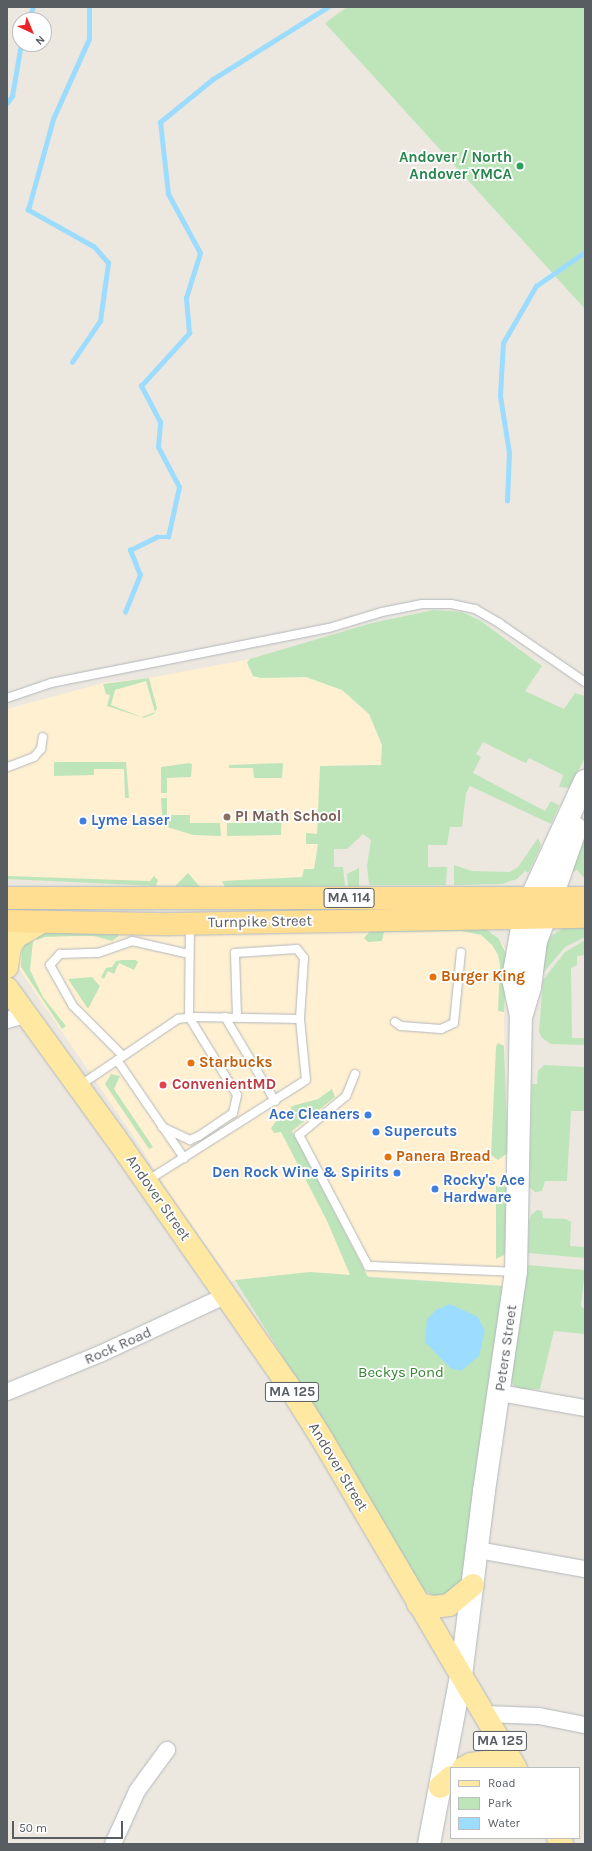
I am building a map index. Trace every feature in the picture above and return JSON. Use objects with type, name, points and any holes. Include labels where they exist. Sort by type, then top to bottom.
[{"type":"highway","name":"Turnpike Street","points":[[7,898],[538,908],[585,917]]},
{"type":"highway","name":"Turnpike Street","points":[[7,921],[190,924],[538,908],[585,898]]},
{"type":"main road","name":"Peters Street","points":[[462,1676],[516,1272],[522,1017],[530,987],[536,941],[538,908],[585,781]]},
{"type":"main road","name":"Peters Street","points":[[538,908],[585,802]]},
{"type":"main road","points":[[7,967],[10,947],[16,937],[42,922]]},
{"type":"main road","name":"Andover Street","points":[[7,986],[227,1295],[322,1439],[418,1604],[462,1676]]},
{"type":"main road","points":[[418,1604],[433,1607],[449,1605],[473,1585]]},
{"type":"main road","points":[[429,1844],[445,1782],[462,1676]]},
{"type":"main road","name":"MA 125","points":[[462,1676],[515,1767]]},
{"type":"main road","points":[[465,1767],[471,1764],[493,1761],[513,1767]]},
{"type":"street","points":[[7,1020],[28,1014]]},
{"type":"street","name":"Rock Road","points":[[7,1392],[107,1351],[227,1295]]},
{"type":"street","points":[[500,1393],[585,1408]]},
{"type":"street","points":[[478,1550],[585,1570]]},
{"type":"street","points":[[484,1714],[539,1716],[585,1725]]},
{"type":"street","points":[[113,1844],[137,1791],[167,1750]]},
{"type":"lane","points":[[7,698],[51,683],[322,630],[422,604],[451,604],[475,609],[499,623],[585,682]]},
{"type":"lane","points":[[8,767],[34,757],[41,749],[43,737]]},
{"type":"lane","points":[[162,1127],[190,1140],[199,1136],[233,1113],[237,1095],[189,1017],[190,924]]},
{"type":"lane","points":[[184,1158],[162,1127],[120,1058],[73,1006],[50,965],[60,954],[98,953],[132,941],[189,954]]},
{"type":"lane","points":[[146,1182],[306,1080],[300,1019],[304,958],[297,949],[235,953],[236,1018]]},
{"type":"lane","points":[[395,1022],[401,1026],[441,1029],[454,1023],[461,952]]},
{"type":"lane","points":[[79,1086],[178,1019],[189,1017],[225,1017],[300,1019]]},
{"type":"lane","points":[[225,1017],[275,1101]]},
{"type":"lane","points":[[355,1074],[346,1096],[299,1135],[368,1266],[516,1272]]},
{"type":"shaded area","points":[[250,659],[248,666],[253,676],[261,678],[306,677],[342,690],[369,714],[382,745],[381,765],[327,766],[322,879],[228,888],[7,879],[7,709],[103,683],[149,678]]},
{"type":"shaded area","points":[[475,927],[492,932],[504,946],[507,956],[504,1012],[507,1248],[504,1286],[310,1272],[231,1281],[170,1194],[134,1137],[17,966],[19,948],[33,934]]},
{"type":"green space","name":"Andover / North Andover YMCA","points":[[347,7],[585,7],[585,309],[325,23]]},
{"type":"green space","points":[[433,610],[462,612],[481,621],[542,666],[525,691],[564,709],[575,693],[585,696],[585,758],[569,788],[559,787],[563,775],[529,758],[526,763],[523,762],[483,742],[476,754],[481,757],[473,773],[545,811],[551,801],[557,804],[559,806],[551,824],[470,786],[466,793],[462,827],[450,827],[447,845],[428,845],[428,867],[447,867],[446,885],[369,885],[367,866],[371,840],[363,834],[347,849],[334,849],[334,867],[343,867],[345,886],[225,887],[222,881],[302,877],[304,869],[314,869],[318,844],[306,844],[306,833],[317,834],[320,766],[381,765],[382,745],[369,714],[342,690],[306,677],[261,678],[253,676],[247,662],[250,659],[372,623]]},
{"type":"green space","points":[[149,678],[157,708],[155,712],[154,714],[144,718],[107,706],[110,695],[106,694],[103,684]],"holes":[[[146,681],[155,712],[142,717],[111,705],[115,690]]]},
{"type":"green space","points":[[54,762],[126,762],[129,798],[125,798],[124,769],[94,769],[94,775],[54,776]]},
{"type":"green space","points":[[189,763],[192,764],[191,777],[167,778],[167,793],[161,793],[161,767]]},
{"type":"green space","points":[[283,763],[282,778],[254,778],[253,768],[229,768],[229,765]]},
{"type":"green space","points":[[161,798],[167,798],[167,815],[190,815],[190,823],[220,823],[221,836],[193,835],[167,827],[162,814]]},
{"type":"green space","points":[[282,810],[281,835],[227,836],[227,823],[254,823],[254,811]]},
{"type":"green space","points":[[585,816],[585,879],[577,870],[573,872],[571,863]]},
{"type":"green space","points":[[538,838],[541,846],[528,873],[525,871],[517,879],[502,884],[454,885],[454,865],[472,871],[510,872],[518,867]]},
{"type":"green space","points":[[359,868],[359,886],[348,887],[347,874]]},
{"type":"green space","points":[[188,873],[189,874],[200,887],[175,886]]},
{"type":"green space","points":[[7,876],[150,881],[154,876],[158,880],[156,886],[7,879]]},
{"type":"green space","points":[[585,925],[585,937],[565,947],[539,978],[548,938],[566,926]]},
{"type":"green space","points":[[485,928],[499,939],[507,956],[504,1012],[498,1011],[500,965],[498,955],[492,945],[481,935],[461,931],[384,932],[382,941],[368,942],[364,938],[371,930]]},
{"type":"green space","points":[[42,932],[118,933],[119,936],[112,941],[94,936],[45,937],[37,940],[33,934]]},
{"type":"green space","points":[[585,940],[585,955],[577,956],[577,965],[571,968],[572,1038],[585,1038],[585,1045],[551,1044],[542,1038],[539,1032],[543,980],[565,952]]},
{"type":"green space","points":[[33,941],[30,970],[43,997],[66,1026],[62,1029],[21,967],[22,951],[25,945]]},
{"type":"green space","points":[[136,960],[138,962],[134,970],[119,963],[114,974],[108,971],[104,979],[101,977],[106,968],[112,967],[116,961]]},
{"type":"green space","points":[[92,977],[100,986],[88,1009],[68,979]]},
{"type":"green space","points":[[498,1043],[504,1046],[508,1153],[498,1160],[491,1155],[496,1047]]},
{"type":"green space","points":[[544,1065],[585,1067],[585,1111],[571,1111],[567,1181],[545,1181],[542,1191],[535,1192],[529,1187],[532,1084],[537,1084],[538,1071]]},
{"type":"green space","points":[[111,1074],[120,1076],[114,1089],[153,1147],[149,1149],[105,1084]]},
{"type":"green space","name":"Beckys Pond","points":[[332,1089],[335,1097],[292,1131],[368,1277],[504,1286],[466,1567],[460,1586],[455,1592],[437,1597],[428,1593],[420,1586],[346,1458],[235,1280],[310,1272],[350,1275],[327,1221],[281,1132],[274,1133],[271,1128],[282,1113],[289,1113],[292,1106],[318,1099]]},
{"type":"green space","points":[[496,1186],[505,1186],[507,1189],[507,1248],[504,1255],[496,1259]]},
{"type":"green space","points":[[537,1210],[542,1211],[543,1218],[566,1219],[571,1222],[570,1246],[585,1247],[585,1258],[528,1253],[529,1221],[531,1215]]},
{"type":"green space","points":[[527,1265],[585,1270],[581,1306],[585,1309],[585,1334],[554,1331],[540,1389],[522,1390],[514,1386],[507,1374],[508,1357]]},
{"type":"water","points":[[450,1304],[478,1317],[485,1331],[479,1356],[461,1371],[450,1368],[425,1342],[427,1319],[436,1310]]},
{"type":"waterway","points":[[31,12],[33,7]]},
{"type":"waterway","points":[[72,362],[100,321],[108,263],[94,247],[28,210],[53,119],[89,39],[89,7]]},
{"type":"waterway","points":[[125,612],[140,575],[130,550],[157,537],[168,537],[179,487],[158,447],[160,422],[141,386],[189,333],[186,298],[200,253],[168,194],[160,122],[213,79],[328,7]]},
{"type":"waterway","points":[[7,103],[12,96],[20,52]]},
{"type":"waterway","points":[[507,501],[509,453],[500,396],[503,343],[536,286],[585,252]]},
{"type":"place","name":"Andover / North Andover YMCA","points":[[520,166]]},
{"type":"place","name":"PI Math School","points":[[227,817]]},
{"type":"place","name":"Lyme Laser","points":[[83,821]]},
{"type":"place","name":"Burger King","points":[[433,977]]},
{"type":"place","name":"Starbucks","points":[[191,1063]]},
{"type":"place","name":"ConvenientMD","points":[[163,1085]]},
{"type":"place","name":"Ace Cleaners","points":[[368,1115]]},
{"type":"place","name":"Supercuts","points":[[376,1132]]},
{"type":"place","name":"Panera Bread","points":[[388,1157]]},
{"type":"place","name":"Den Rock Wine & Spirits","points":[[397,1173]]},
{"type":"place","name":"Rocky's Ace Hardware","points":[[435,1189]]}]
